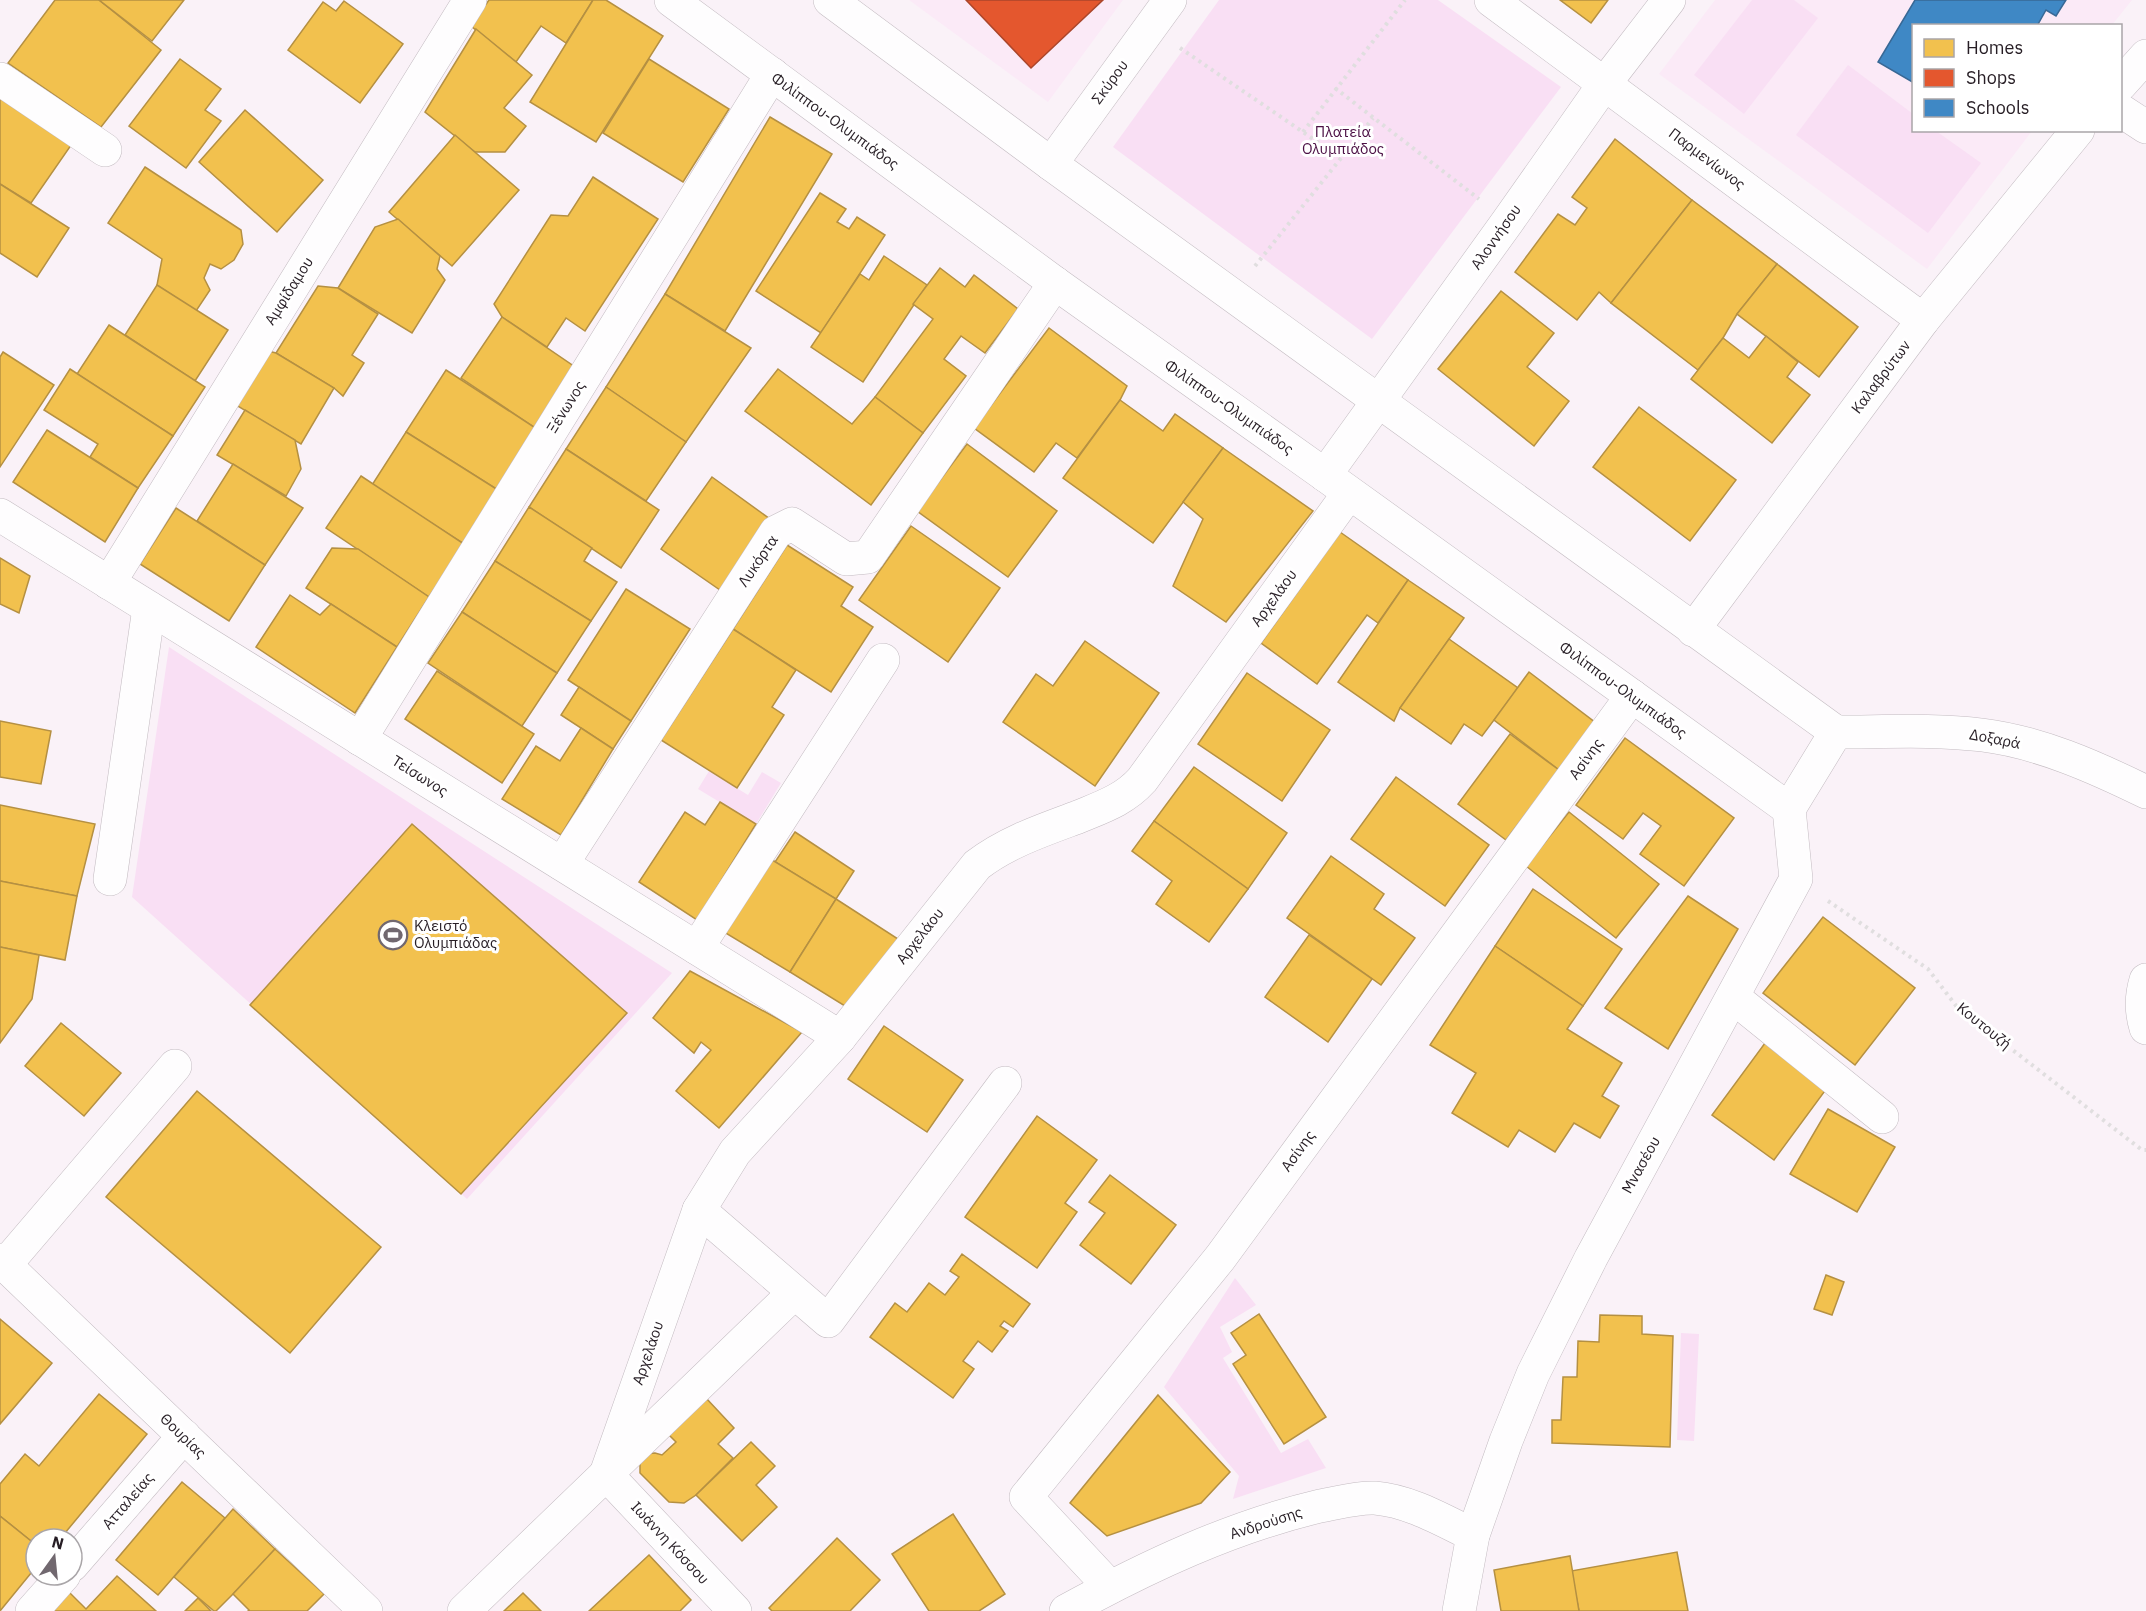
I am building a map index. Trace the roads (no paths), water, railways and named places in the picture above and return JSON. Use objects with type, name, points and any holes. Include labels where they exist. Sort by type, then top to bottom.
[{"type":"street","name":"Αμφίδαμου","points":[[109,583],[470,0]]},
{"type":"street","name":"Φιλίππου-Ολυμπιάδος","points":[[671,0],[1055,283],[1789,809]]},
{"type":"street","points":[[830,0],[1051,164],[1836,732],[1789,809]]},
{"type":"street","name":"Σκύρου","points":[[1051,164],[1170,0]]},
{"type":"street","name":"Παρμενίωνος","points":[[1491,0],[1605,82],[1923,320]]},
{"type":"street","name":"Αλοννήσου","points":[[1337,484],[1379,400],[1605,82],[1669,0]]},
{"type":"street","points":[[2122,84],[2146,56]]},
{"type":"street","name":"Ξένωνος","points":[[360,739],[772,75]]},
{"type":"street","points":[[0,79],[105,150]]},
{"type":"street","points":[[2122,111],[2146,127]]},
{"type":"street","name":"Καλαβρύτων","points":[[1693,630],[1923,320],[2076,132]]},
{"type":"street","name":"Λυκόρτα","points":[[562,864],[776,532],[792,524],[846,559],[868,557],[1055,283]]},
{"type":"street","name":"Αρχελάου","points":[[606,1474],[699,1210],[735,1152],[840,1037],[977,865],[993,853],[1024,838],[1113,803],[1131,793],[1142,780],[1337,484]]},
{"type":"street","name":"Τείσωνος","points":[[0,515],[840,1037]]},
{"type":"street","points":[[110,879],[149,608]]},
{"type":"street","points":[[697,948],[883,660]]},
{"type":"street","name":"Ασίνης","points":[[1110,1587],[1026,1497],[1220,1258],[1632,696]]},
{"type":"street","name":"Δοξαρά","points":[[1836,732],[1984,735],[2054,753],[2097,768],[2146,792]]},
{"type":"street","name":"Μνασέου","points":[[1459,1611],[1473,1535],[1514,1422],[1546,1346],[1796,879],[1789,809]]},
{"type":"street","points":[[2146,980],[2142,1004],[2146,1028]]},
{"type":"street","points":[[1733,997],[1882,1117]]},
{"type":"street","points":[[2,1262],[175,1066]]},
{"type":"street","points":[[699,1210],[828,1321],[1005,1083]]},
{"type":"street","name":"Θουρίας","points":[[2,1262],[184,1436],[347,1605]]},
{"type":"street","points":[[464,1611],[794,1293]]},
{"type":"street","name":"Ατταλείας","points":[[84,1551],[184,1436]]},
{"type":"street","name":"Ιωάννη Κόσσου","points":[[606,1474],[735,1611]]},
{"type":"street","name":"Ανδρούσης","points":[[1066,1611],[1110,1587],[1252,1526],[1292,1513],[1362,1498],[1404,1503],[1473,1535]]},
{"type":"street","points":[[32,1611],[53,1587]]},
{"type":"place","name":"Κλειστό Ολυμπιάδας","points":[[393,935]]},
{"type":"park label","name":"Πλατεία Ολυμπιάδος","points":[[1343,140]]}]
